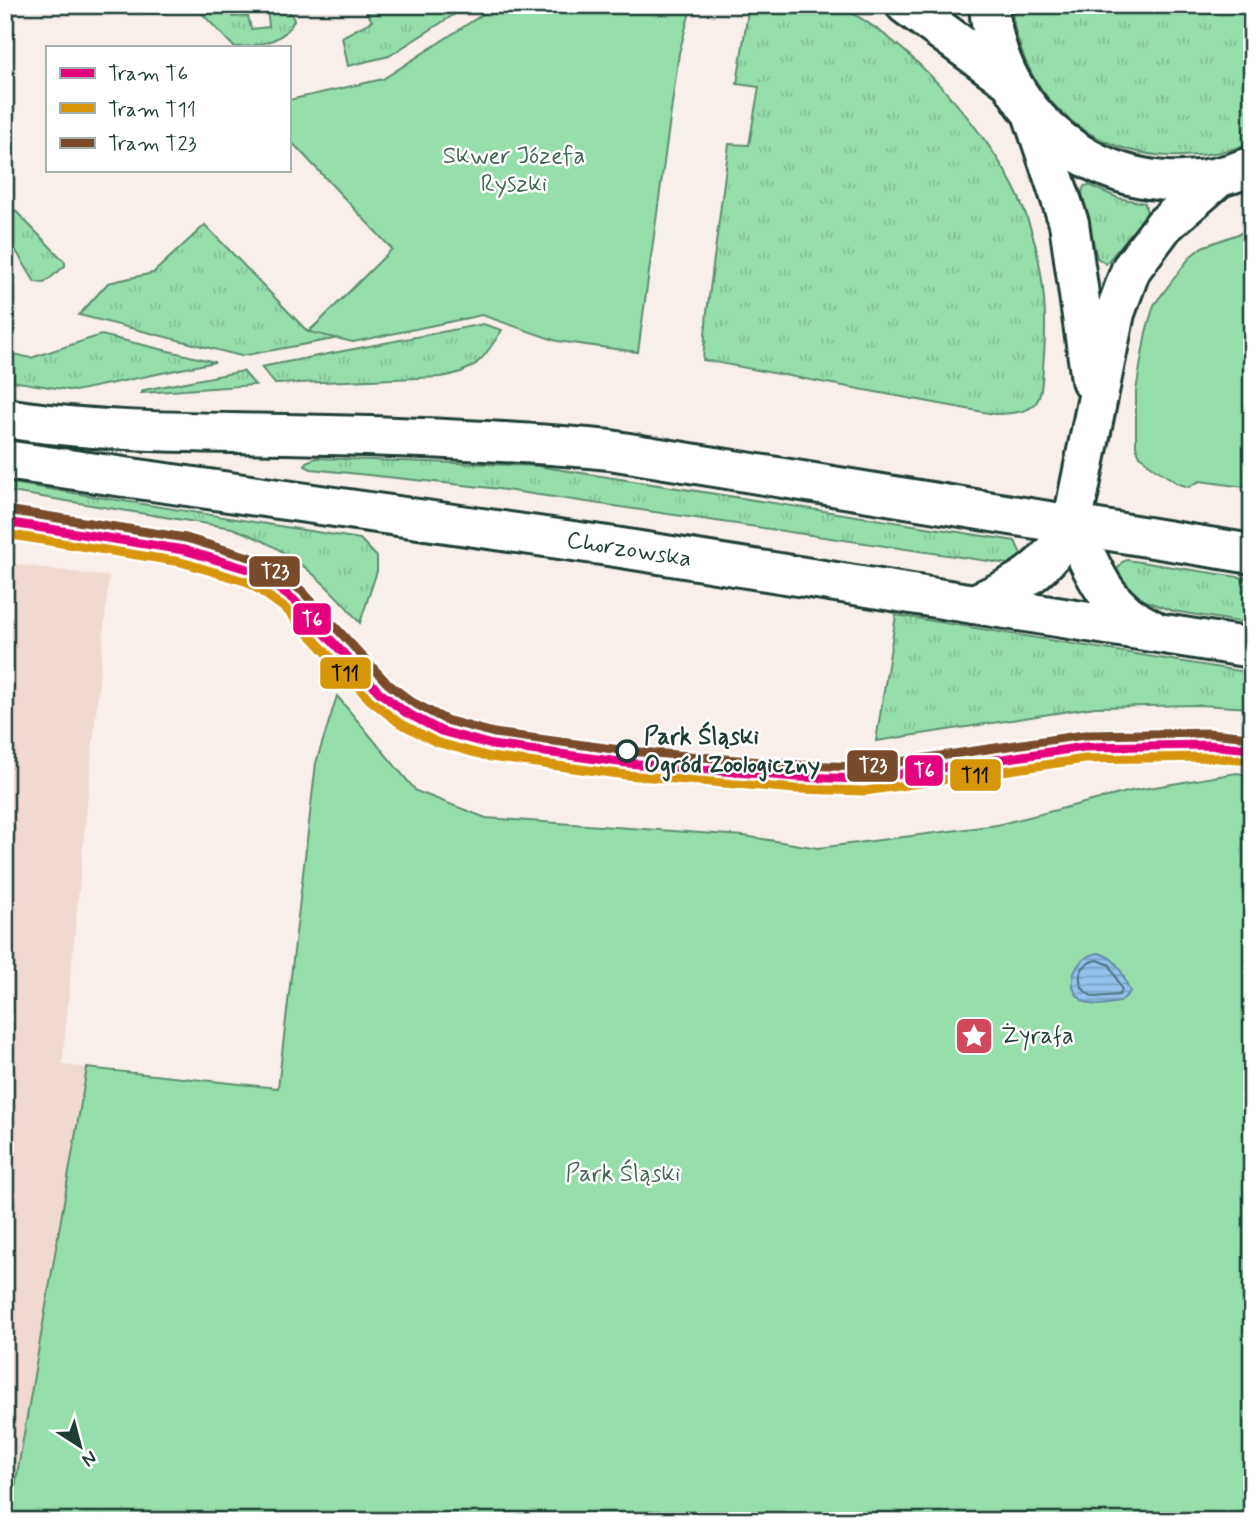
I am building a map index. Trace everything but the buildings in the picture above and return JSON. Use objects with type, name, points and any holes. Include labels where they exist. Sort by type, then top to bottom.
[{"type":"main road","points":[[906,5],[1011,82]]},
{"type":"main road","points":[[989,5],[998,52],[1011,82],[1033,117],[1069,223],[1095,400]]},
{"type":"main road","points":[[1033,117],[1061,142],[1116,171],[1158,180],[1217,179],[1252,166]]},
{"type":"main road","points":[[974,604],[1015,586],[1041,568],[1056,552],[1072,525],[1095,400],[1118,303],[1131,270],[1164,225],[1217,179]]},
{"type":"main road","points":[[5,418],[46,425],[175,432],[511,440],[610,450],[1252,554]]},
{"type":"main road","name":"Chorzowska","points":[[5,460],[576,541],[1252,648]]},
{"type":"main road","points":[[1072,525],[1113,603],[1131,619],[1163,634]]},
{"type":"shaded area","points":[[5,563],[109,577],[62,1065],[87,1068],[9,1521],[5,1521]]},
{"type":"green space","points":[[194,5],[230,6],[233,17],[248,16],[251,29],[269,27],[267,5],[288,8],[294,20],[284,34],[260,44],[233,46]]},
{"type":"green space","points":[[363,5],[469,5],[389,56],[348,66],[342,37],[372,21]]},
{"type":"green space","name":"Skwer Józefa Ryszki","points":[[497,5],[689,5],[691,8],[679,53],[638,352],[557,341],[482,315],[353,342],[309,332],[392,249],[290,140],[290,100],[383,79]]},
{"type":"green space","points":[[749,5],[832,5],[864,21],[891,40],[943,89],[988,145],[1019,198],[1038,255],[1044,295],[1045,335],[1042,383],[1040,394],[1032,407],[1023,411],[994,414],[703,360],[729,144],[749,145],[759,87],[737,84]]},
{"type":"green space","points":[[1011,5],[1252,5],[1252,143],[1210,154],[1169,156],[1130,150],[1095,136],[1064,115],[1039,85],[1021,49]]},
{"type":"green space","points":[[290,101],[516,226],[339,338],[241,356],[79,315],[108,283],[153,273],[205,225],[308,332],[396,251]]},
{"type":"green space","points":[[1089,185],[1118,198],[1145,203],[1147,214],[1106,264],[1097,258],[1082,193],[1084,186]]},
{"type":"green space","points":[[5,200],[65,262],[65,266],[44,283],[35,282],[10,241],[5,243]]},
{"type":"green space","points":[[1252,229],[1252,488],[1200,481],[1189,487],[1179,484],[1151,466],[1140,456],[1136,446],[1136,391],[1146,332],[1154,305],[1191,256],[1202,247]]},
{"type":"green space","points":[[483,324],[502,330],[483,356],[471,367],[441,377],[275,384],[261,367]]},
{"type":"green space","points":[[101,335],[215,362],[75,391],[5,380],[5,352],[31,358]]},
{"type":"green space","points":[[243,371],[255,385],[141,393],[144,390]]},
{"type":"green space","points":[[316,458],[537,466],[1015,541],[1021,554],[1016,561],[1008,564],[491,488],[311,469],[305,466],[306,462]]},
{"type":"green space","points":[[5,482],[360,539],[377,557],[377,571],[360,623],[318,578],[303,566],[270,545],[232,528],[5,491]]},
{"type":"green space","points":[[1127,560],[1252,579],[1252,624],[1173,611],[1127,594],[1115,573],[1122,562]]},
{"type":"green space","points":[[896,615],[1252,673],[1252,708],[1199,705],[1095,707],[876,741]]},
{"type":"green space","name":"Park Śląski","points":[[337,696],[416,791],[486,818],[744,836],[818,848],[997,825],[1131,791],[1237,773],[1252,776],[1252,1521],[9,1521],[87,1068],[278,1088],[316,763]]},
{"type":"water","points":[[1099,953],[1115,963],[1125,979],[1130,992],[1120,1002],[1094,1005],[1082,1000],[1076,993],[1073,977],[1076,968],[1089,956]]},
{"type":"tram line","name":"T23","points":[[7,510],[186,538],[259,560],[302,591],[387,683],[412,702],[446,720],[494,733],[628,751],[798,765],[864,767],[1084,735],[1208,733],[1252,737]]},
{"type":"tram line","name":"T6","points":[[5,522],[184,550],[254,571],[294,600],[379,692],[405,712],[441,731],[492,745],[627,763],[797,777],[865,779],[1084,747],[1208,745],[1252,749]]},
{"type":"tram line","name":"T11","points":[[5,534],[181,562],[248,582],[286,609],[370,700],[398,722],[436,742],[490,757],[626,775],[796,789],[865,791],[1085,759],[1208,757],[1251,761]]},
{"type":"place","name":"Park Śląski Ogród Zoologiczny","points":[[627,751]]},
{"type":"place","name":"Żyrafa","points":[[974,1036]]}]
